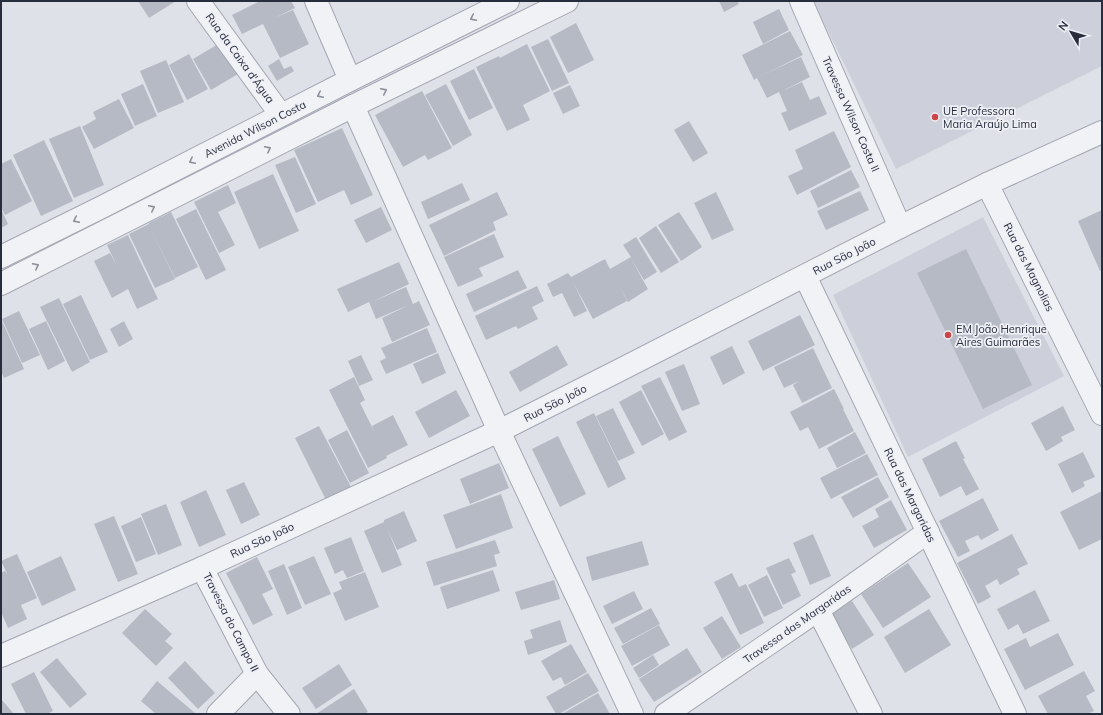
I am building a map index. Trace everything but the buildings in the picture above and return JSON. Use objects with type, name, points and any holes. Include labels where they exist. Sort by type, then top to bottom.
[{"type":"street","name":"Rua da Caixa d'Água","points":[[198,1],[281,115]]},
{"type":"street","points":[[316,1],[350,80]]},
{"type":"street","name":"Avenida Wilson Costa","points":[[1,257],[508,1]]},
{"type":"street","points":[[1,284],[353,106],[567,1]]},
{"type":"street","name":"Travessa Wilson Costa II","points":[[801,1],[900,227]]},
{"type":"street","points":[[353,106],[499,431],[632,714]]},
{"type":"street","name":"Rua São João","points":[[1,656],[202,568],[499,431],[900,227],[987,184],[1102,132]]},
{"type":"street","name":"Rua das Magnolias","points":[[987,184],[1102,414]]},
{"type":"street","name":"Rua das Margaridas","points":[[805,276],[1015,714]]},
{"type":"street","name":"Travessa das Margaridas","points":[[666,714],[818,610],[928,532]]},
{"type":"street","name":"Travessa do Campo II","points":[[202,568],[257,674],[290,714]]},
{"type":"street","points":[[818,610],[871,714]]},
{"type":"street","points":[[218,714],[257,674]]},
{"type":"shaded area","name":"UE Professora Maria Araújo Lima","points":[[813,1],[1102,1],[1102,66],[896,169]]},
{"type":"shaded area","name":"EM João Henrique Aires Guimarães","points":[[983,217],[1064,376],[908,457],[833,295]]},
{"type":"place","name":"UE Professora Maria Araújo Lima","points":[[935,117]]},
{"type":"place","name":"EM João Henrique Aires Guimarães","points":[[948,335]]}]
